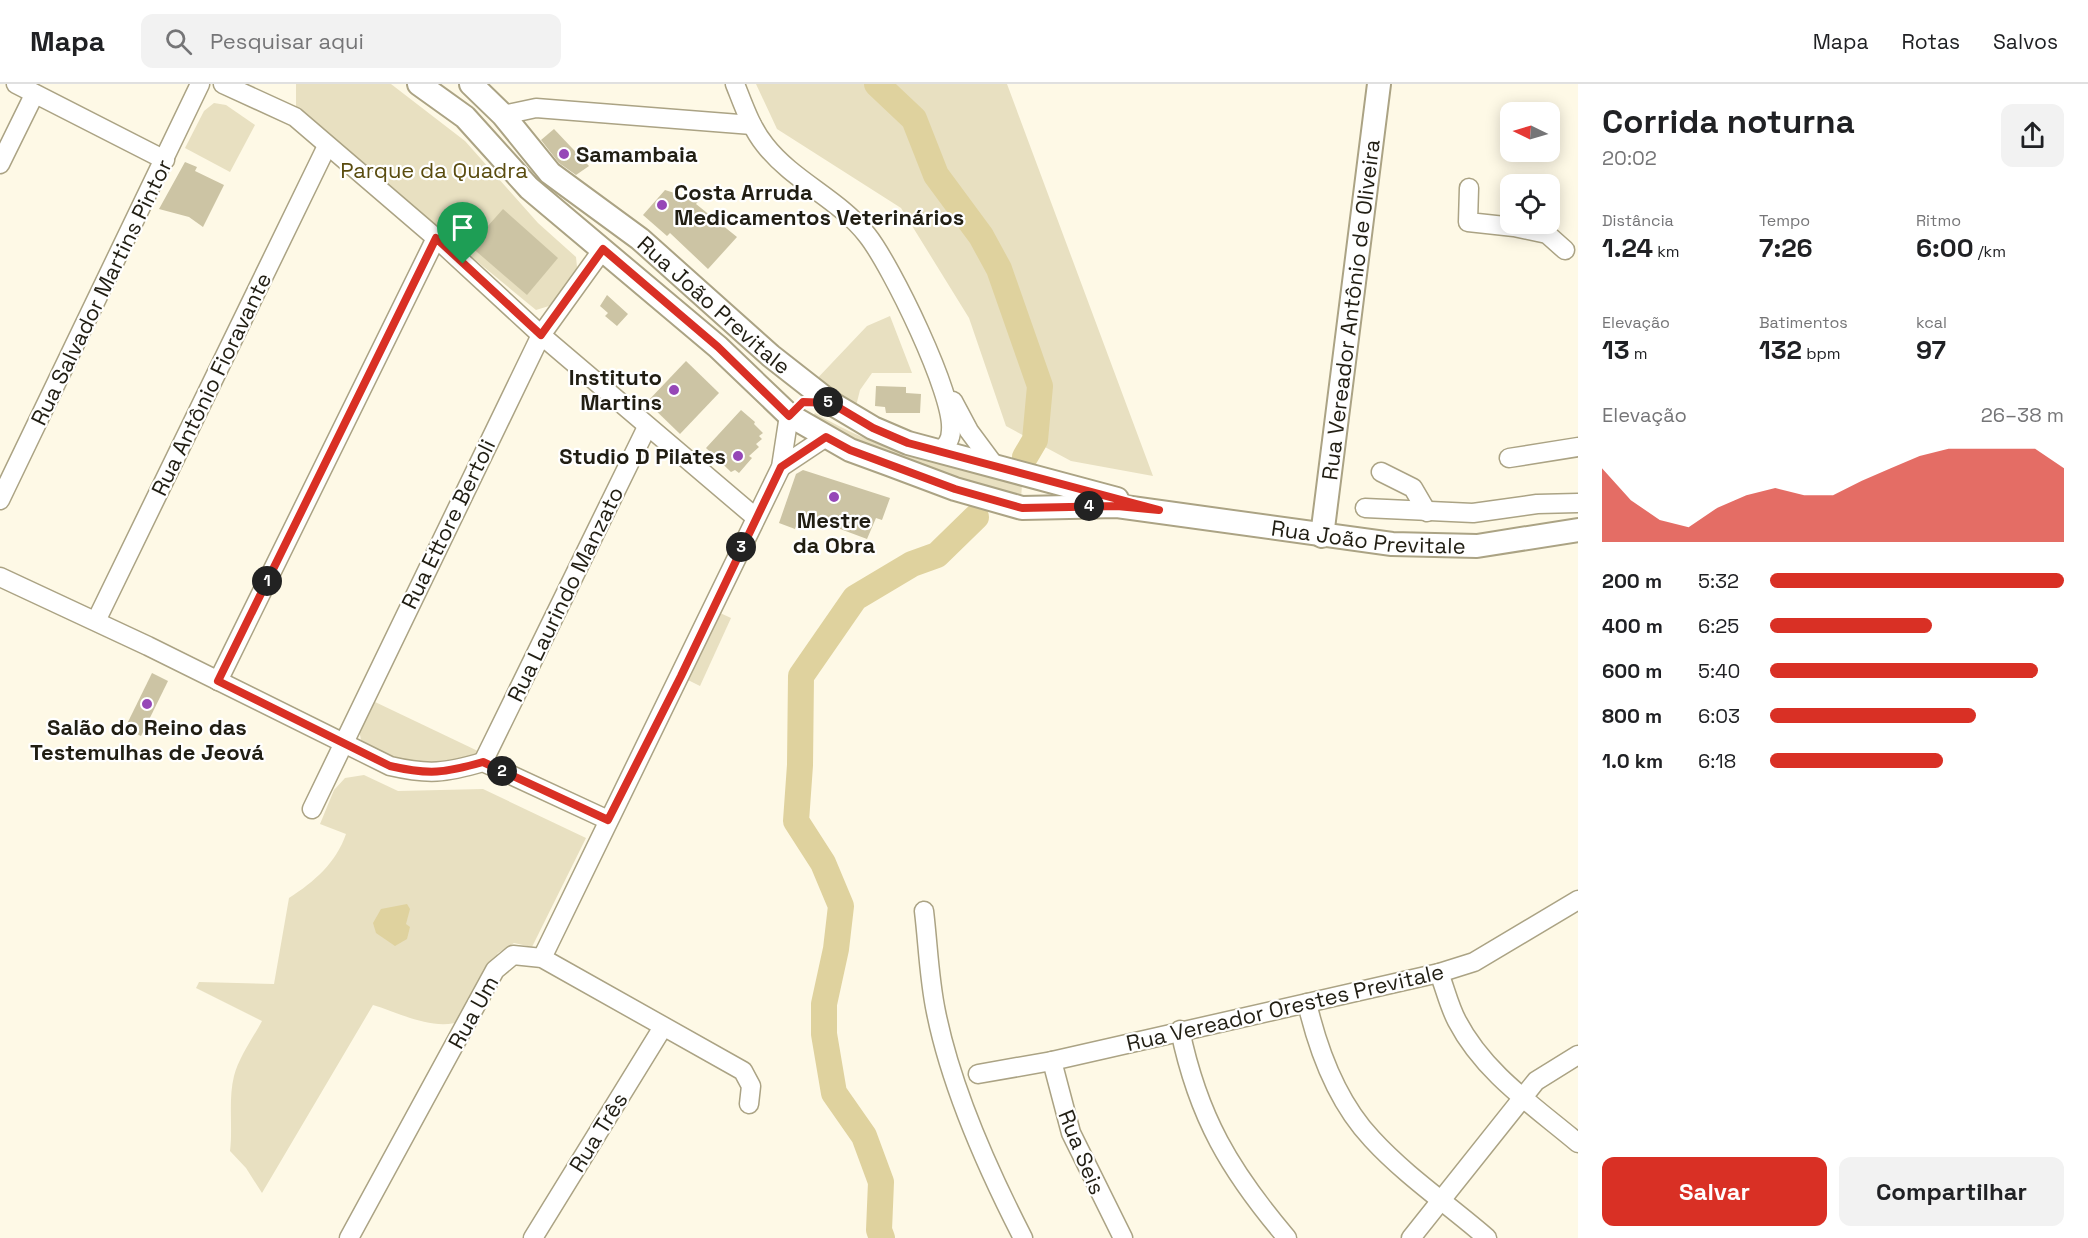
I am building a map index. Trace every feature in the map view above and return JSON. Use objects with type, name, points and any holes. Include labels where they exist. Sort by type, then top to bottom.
[{"type":"main road","name":"Rua João Previtale","points":[[419,84],[465,117],[529,189],[718,347],[789,416],[850,450],[955,489],[1022,508],[1117,506],[1159,510],[1322,536],[1392,544],[1476,546],[1578,530]]},
{"type":"main road","name":"Rua João Previtale","points":[[471,84],[503,115],[550,173],[640,239],[771,356],[831,403],[873,428],[908,443],[1159,510]]},
{"type":"main road","name":"Rua Vereador Antônio de Oliveira","points":[[1322,536],[1378,84]]},
{"type":"main road","points":[[789,416],[803,402],[831,403]]},
{"type":"main road","points":[[1022,508],[1032,503],[1038,496],[1034,477]]},
{"type":"street","points":[[16,84],[33,95],[165,160]]},
{"type":"street","name":"Rua Salvador Martins Pintor","points":[[0,500],[200,84]]},
{"type":"street","points":[[223,84],[295,117],[436,238],[541,335],[755,517]]},
{"type":"street","points":[[735,84],[752,125],[774,157],[848,214],[867,235],[883,259],[943,384],[969,431],[995,466]]},
{"type":"street","points":[[0,164],[33,95]]},
{"type":"street","points":[[503,115],[536,108],[752,125]]},
{"type":"street","name":"Rua Antônio Fioravante","points":[[96,621],[327,146]]},
{"type":"street","points":[[1469,188],[1468,222],[1514,227],[1546,234],[1565,250]]},
{"type":"street","points":[[218,681],[436,238]]},
{"type":"street","name":"Rua Ettore Bertoli","points":[[312,809],[541,335],[603,249]]},
{"type":"street","points":[[938,452],[946,445],[951,431],[943,384]]},
{"type":"street","points":[[542,958],[781,467],[789,416]]},
{"type":"street","name":"Rua Laurindo Manzato","points":[[483,762],[647,427]]},
{"type":"street","points":[[781,467],[826,437]]},
{"type":"street","points":[[1509,458],[1578,447]]},
{"type":"street","points":[[1382,472],[1413,488],[1426,512]]},
{"type":"street","points":[[1365,508],[1473,513],[1538,504],[1578,503]]},
{"type":"street","points":[[0,577],[218,681],[341,745],[390,766],[414,772],[445,773],[483,762],[608,820]]},
{"type":"street","name":"Rua Vereador Orestes Previtale","points":[[978,1074],[1052,1061],[1180,1030],[1439,973],[1474,962],[1578,900]]},
{"type":"street","points":[[924,911],[935,1009],[945,1049],[995,1184],[1023,1238]]},
{"type":"street","name":"Rua Um","points":[[349,1238],[495,970],[513,955],[542,958],[743,1071],[751,1086],[749,1104]]},
{"type":"street","points":[[1439,973],[1456,1019],[1473,1047],[1497,1075],[1578,1143]]},
{"type":"street","points":[[1307,1003],[1317,1042],[1350,1109],[1370,1138],[1402,1168],[1443,1199],[1487,1238]]},
{"type":"street","name":"Rua Três","points":[[539,1236],[663,1027]]},
{"type":"street","points":[[1180,1030],[1189,1070],[1212,1132],[1235,1171],[1287,1238]]},
{"type":"street","points":[[1411,1238],[1536,1081],[1578,1055]]},
{"type":"street","name":"Rua Seis","points":[[1052,1061],[1071,1133],[1085,1167],[1123,1238]]},
{"type":"green space","name":"Parque da Quadra","points":[[296,84],[391,84],[465,141],[538,223],[576,257],[577,267],[573,281],[549,306],[536,310],[296,112]]},
{"type":"green space","points":[[756,84],[1007,84],[1153,476],[1071,461],[1006,426],[969,318],[901,208],[777,129]]},
{"type":"green space","points":[[214,103],[226,105],[255,125],[230,172],[185,148],[204,111]]},
{"type":"green space","points":[[890,316],[912,373],[872,373],[860,390],[855,410],[812,384],[867,326]]},
{"type":"green space","points":[[815,413],[864,438],[890,448],[942,465],[1022,485],[1021,499],[912,466],[809,421]]},
{"type":"green space","points":[[718,612],[731,618],[700,686],[688,680]]},
{"type":"green space","points":[[373,701],[480,752],[469,761],[455,766],[439,767],[422,765],[387,754],[361,740],[359,729]]},
{"type":"green space","points":[[364,775],[398,791],[483,789],[586,838],[532,947],[514,943],[498,953],[463,1020],[442,1024],[430,1023],[373,1005],[262,1193],[246,1168],[230,1151],[231,1094],[234,1076],[262,1021],[196,988],[199,982],[274,984],[289,898],[323,871],[336,854],[346,834],[320,824],[334,790],[345,778]]},
{"type":"shaded area","points":[[407,904],[410,909],[406,924],[410,927],[407,939],[395,946],[376,933],[373,923],[381,909]]},
{"type":"building","name":"Samambaia","points":[[554,129],[589,166],[576,175],[559,163],[541,140]]},
{"type":"building","points":[[185,162],[197,167],[195,171],[224,185],[203,227],[189,217],[159,209]]},
{"type":"building","points":[[690,189],[701,198],[696,204],[737,237],[708,269],[670,233],[667,236],[643,215],[665,190],[684,196]]},
{"type":"building","points":[[503,209],[558,258],[527,295],[470,246]]},
{"type":"building","points":[[607,295],[628,314],[617,326],[605,316],[608,313],[600,306]]},
{"type":"building","points":[[686,361],[719,393],[680,434],[647,402]]},
{"type":"building","points":[[876,386],[906,387],[906,393],[921,394],[920,413],[886,413],[885,407],[875,406]]},
{"type":"building","points":[[741,410],[755,422],[754,424],[763,433],[759,436],[762,439],[756,444],[759,447],[749,456],[752,458],[739,473],[735,470],[731,472],[706,448]]},
{"type":"building","points":[[803,470],[890,498],[882,520],[876,518],[867,539],[800,514],[795,529],[779,523],[796,474]]},
{"type":"building","name":"Salão do Reino das Testemulhas de Jeová","points":[[152,673],[168,681],[141,736],[125,728]]},
{"type":"waterway","points":[[877,84],[914,119],[936,175],[981,236],[999,269],[1040,386],[1035,440],[1025,457]]},
{"type":"waterway","points":[[882,1238],[879,1230],[881,1182],[864,1136],[834,1093],[824,1034],[824,1004],[836,949],[841,906],[823,863],[796,821],[800,765],[801,676],[855,598],[912,564],[937,555],[976,517]]},
{"type":"place","name":"Samambaia","points":[[564,154]]},
{"type":"place","name":"Costa Arruda Medicamentos Veterinários","points":[[662,205]]},
{"type":"place","name":"Instituto Martins","points":[[674,390]]},
{"type":"place","name":"Studio D Pilates","points":[[738,456]]},
{"type":"place","name":"Mestre da Obra","points":[[834,497]]},
{"type":"place","name":"Salão do Reino das Testemulhas de Jeová","points":[[147,704]]},
{"type":"route","points":[[436,238],[463,264],[541,335],[603,249],[718,347],[789,416],[803,402],[814,400],[831,403],[873,428],[908,443],[1159,510],[1117,506],[1022,508],[955,489],[850,450],[826,437],[781,467],[755,517],[681,676],[608,820],[483,762],[445,773],[414,772],[390,766],[341,745],[218,681],[436,238]]}]
